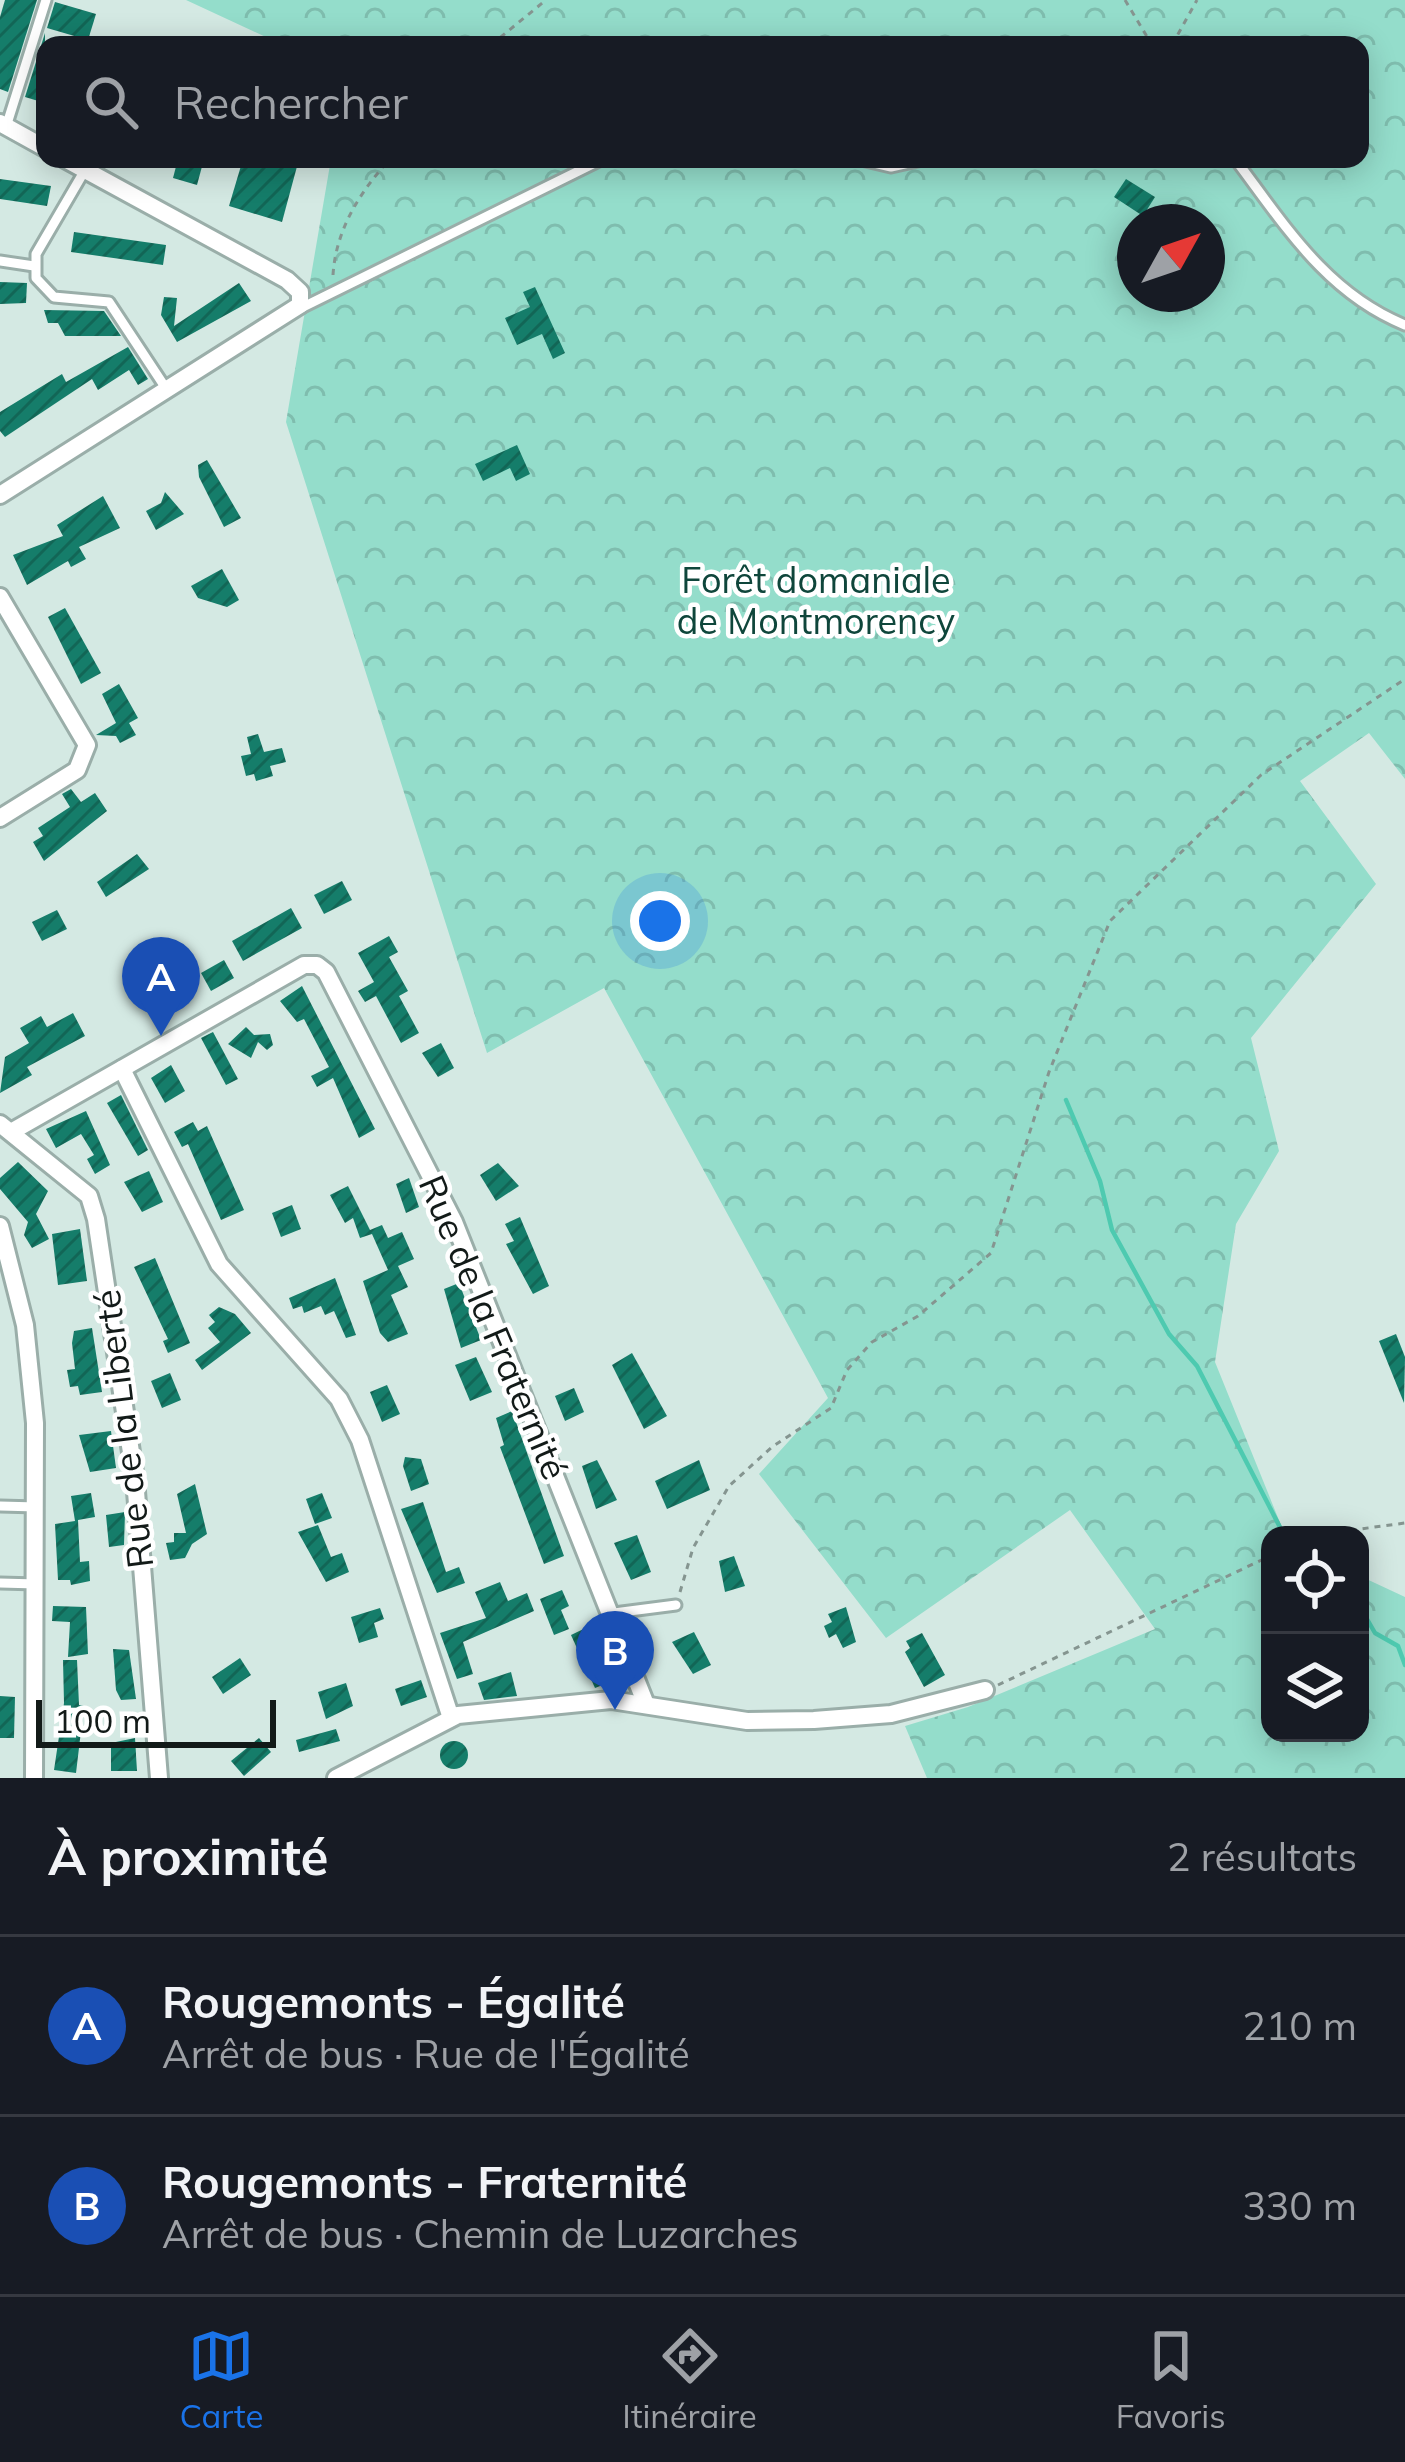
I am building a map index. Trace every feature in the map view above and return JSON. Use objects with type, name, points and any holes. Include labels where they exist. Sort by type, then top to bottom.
[{"type":"street","points":[[3,125],[36,143]]},
{"type":"street","points":[[0,495],[296,310],[301,297],[294,285],[81,168]]},
{"type":"street","points":[[0,597],[87,745],[77,770],[0,818]]},
{"type":"street","name":"Rue de la Fraternité","points":[[122,1069],[304,965],[317,964],[454,1222],[614,1613],[645,1702]]},
{"type":"street","points":[[5,1128],[122,1069],[219,1264],[339,1399],[360,1440],[451,1718]]},
{"type":"street","name":"Rue de la Liberté","points":[[5,1128],[89,1196],[96,1220],[135,1479],[159,1778]]},
{"type":"street","points":[[0,1226],[25,1325],[37,1507],[34,1778]]},
{"type":"street","points":[[336,1778],[451,1718],[531,1706],[645,1702],[747,1721],[814,1720],[891,1714],[985,1690]]},
{"type":"lane","points":[[3,125],[46,0]]},
{"type":"lane","points":[[296,310],[585,168]]},
{"type":"lane","points":[[1242,168],[1319,270],[1355,298],[1405,325]]},
{"type":"lane","points":[[85,170],[35,254],[36,278],[54,297],[100,299],[117,309],[167,390]]},
{"type":"lane","points":[[0,261],[34,266]]},
{"type":"lane","points":[[294,285],[328,296]]},
{"type":"lane","points":[[0,1506],[37,1507]]},
{"type":"lane","points":[[0,1582],[37,1584]]},
{"type":"lane","points":[[614,1613],[676,1605]]},
{"type":"path","points":[[502,36],[546,0]]},
{"type":"path","points":[[1125,0],[1147,36]]},
{"type":"path","points":[[1177,36],[1197,0]]},
{"type":"path","points":[[328,296],[340,236],[363,190],[382,168]]},
{"type":"path","points":[[676,1605],[692,1548],[729,1486],[772,1447],[831,1408],[847,1370],[872,1342],[918,1316],[991,1253],[1049,1072],[1110,921],[1261,775],[1405,679]]},
{"type":"path","points":[[1369,1528],[1405,1523]]},
{"type":"path","points":[[985,1690],[1261,1560]]},
{"type":"green space","name":"Forêt domaniale de Montmorency","points":[[186,0],[1405,0],[1405,779],[1369,733],[1300,781],[1376,884],[1251,1038],[1279,1151],[1236,1224],[1215,1362],[1281,1526],[1261,1526],[1261,1742],[1369,1742],[1369,1580],[1405,1597],[1405,1778],[927,1778],[905,1726],[968,1707],[1155,1629],[1070,1510],[886,1638],[759,1474],[828,1398],[604,988],[487,1053],[286,422],[329,168],[1369,168],[1369,36],[264,36]]},
{"type":"building","points":[[5,0],[37,0],[8,92],[0,89],[0,17]]},
{"type":"building","points":[[55,2],[96,14],[89,36],[47,28]]},
{"type":"building","points":[[36,62],[36,100],[25,97]]},
{"type":"building","points":[[176,168],[202,168],[197,185],[173,178]]},
{"type":"building","points":[[240,168],[297,168],[282,222],[229,206]]},
{"type":"building","points":[[0,179],[51,186],[47,206],[0,199]]},
{"type":"building","points":[[1126,179],[1155,197],[1151,204],[1125,204],[1114,197]]},
{"type":"building","points":[[74,232],[166,245],[163,265],[71,252]]},
{"type":"building","points":[[0,282],[27,283],[26,303],[0,304]]},
{"type":"building","points":[[239,283],[251,301],[177,342],[161,315],[164,297],[177,298],[174,326]]},
{"type":"building","points":[[535,287],[565,353],[553,359],[542,334],[517,345],[505,318],[530,307],[523,292]]},
{"type":"building","points":[[44,310],[104,311],[121,336],[65,336],[58,323],[48,323]]},
{"type":"building","points":[[128,347],[148,379],[138,385],[129,370],[98,390],[92,379],[5,437],[0,431],[0,412],[62,374],[66,382]]},
{"type":"building","points":[[517,445],[530,474],[516,481],[510,468],[483,481],[475,464]]},
{"type":"building","points":[[207,460],[241,518],[224,527],[199,477],[198,465]]},
{"type":"building","points":[[165,492],[184,514],[156,530],[146,511],[161,503]]},
{"type":"building","points":[[103,496],[120,528],[79,547],[86,559],[71,567],[68,561],[27,585],[13,555],[63,536],[57,525]]},
{"type":"building","points":[[222,569],[239,600],[227,607],[198,598],[191,586]]},
{"type":"building","points":[[65,608],[101,673],[81,684],[48,617]]},
{"type":"building","points":[[119,684],[138,718],[129,723],[136,735],[120,743],[116,736],[96,735],[116,723],[102,694]]},
{"type":"building","points":[[258,734],[264,752],[282,748],[286,762],[270,766],[273,776],[256,781],[254,774],[246,776],[241,756],[251,754],[247,737]]},
{"type":"building","points":[[71,789],[81,802],[95,793],[107,811],[44,861],[33,842],[43,836],[38,828],[70,807],[62,794]]},
{"type":"building","points":[[137,854],[149,869],[106,897],[97,882]]},
{"type":"building","points":[[342,881],[352,900],[324,914],[314,895]]},
{"type":"building","points":[[291,908],[302,928],[243,961],[232,941]]},
{"type":"building","points":[[57,910],[67,929],[42,941],[32,922]]},
{"type":"building","points":[[389,936],[398,952],[389,957],[408,991],[399,996],[419,1033],[401,1043],[376,996],[365,1002],[358,991],[374,982],[358,953]]},
{"type":"building","points":[[176,947],[190,972],[159,985],[149,969]]},
{"type":"building","points":[[224,960],[234,978],[211,991],[201,973]]},
{"type":"building","points":[[302,986],[375,1129],[359,1138],[333,1078],[317,1087],[311,1076],[329,1067],[304,1019],[297,1022],[280,1001]]},
{"type":"building","points":[[73,1013],[85,1036],[27,1067],[32,1075],[0,1093],[5,1057],[29,1043],[20,1028],[41,1016],[47,1027]]},
{"type":"building","points":[[246,1027],[254,1035],[270,1034],[273,1045],[267,1050],[258,1042],[251,1058],[228,1044]]},
{"type":"building","points":[[213,1032],[238,1079],[226,1085],[201,1038]]},
{"type":"building","points":[[441,1043],[454,1068],[438,1077],[422,1053]]},
{"type":"building","points":[[171,1065],[185,1091],[165,1103],[151,1078]]},
{"type":"building","points":[[121,1095],[148,1150],[138,1156],[107,1103]]},
{"type":"building","points":[[86,1111],[110,1165],[95,1174],[87,1159],[94,1155],[81,1134],[56,1148],[46,1129]]},
{"type":"building","points":[[193,1122],[198,1131],[207,1126],[244,1210],[221,1220],[188,1144],[182,1147],[174,1132]]},
{"type":"building","points":[[18,1162],[48,1191],[36,1214],[49,1239],[32,1248],[24,1235],[28,1222],[0,1189],[0,1178]]},
{"type":"building","points":[[498,1163],[519,1186],[496,1201],[480,1175]]},
{"type":"building","points":[[149,1171],[163,1202],[142,1212],[124,1182]]},
{"type":"building","points":[[409,1178],[419,1207],[406,1213],[396,1184]]},
{"type":"building","points":[[348,1186],[370,1230],[382,1225],[388,1238],[402,1232],[414,1259],[398,1266],[408,1287],[391,1295],[408,1334],[388,1342],[380,1333],[363,1281],[388,1270],[372,1234],[360,1238],[353,1218],[345,1223],[330,1195]]},
{"type":"building","points":[[292,1205],[301,1229],[281,1237],[272,1213]]},
{"type":"building","points":[[520,1217],[549,1286],[533,1294],[506,1244],[514,1241],[505,1224]]},
{"type":"building","points":[[80,1229],[87,1281],[58,1285],[52,1234]]},
{"type":"building","points":[[155,1258],[190,1343],[168,1353],[163,1341],[168,1339],[134,1267]]},
{"type":"building","points":[[335,1278],[356,1335],[346,1338],[334,1311],[325,1315],[321,1306],[304,1313],[302,1306],[293,1309],[289,1298]]},
{"type":"building","points":[[459,1283],[481,1340],[461,1348],[444,1289]]},
{"type":"building","points":[[219,1307],[235,1314],[251,1333],[202,1370],[195,1360],[220,1342],[208,1328],[215,1322],[209,1315]]},
{"type":"building","points":[[92,1328],[102,1392],[80,1395],[78,1386],[70,1387],[67,1370],[75,1369],[74,1331]]},
{"type":"building","points":[[1396,1334],[1405,1357],[1404,1403],[1379,1341]]},
{"type":"building","points":[[632,1353],[667,1416],[644,1429],[612,1365]]},
{"type":"building","points":[[476,1357],[492,1392],[470,1401],[455,1365]]},
{"type":"building","points":[[170,1373],[181,1400],[162,1408],[151,1381]]},
{"type":"building","points":[[387,1385],[400,1414],[382,1422],[370,1392]]},
{"type":"building","points":[[574,1388],[584,1412],[565,1421],[555,1396]]},
{"type":"building","points":[[512,1411],[564,1556],[544,1564],[500,1447],[504,1445],[496,1418]]},
{"type":"building","points":[[111,1431],[116,1468],[90,1472],[79,1435]]},
{"type":"building","points":[[405,1457],[421,1459],[429,1484],[411,1491]]},
{"type":"building","points":[[597,1460],[617,1500],[596,1509],[582,1466]]},
{"type":"building","points":[[699,1460],[710,1490],[667,1509],[655,1481]]},
{"type":"building","points":[[195,1484],[207,1534],[192,1544],[185,1558],[170,1560],[166,1543],[174,1542],[174,1533],[186,1533],[177,1494]]},
{"type":"building","points":[[91,1493],[95,1517],[78,1520],[80,1562],[89,1561],[90,1581],[71,1585],[70,1580],[58,1580],[55,1524],[75,1521],[71,1496]]},
{"type":"building","points":[[322,1493],[332,1518],[315,1524],[306,1499]]},
{"type":"building","points":[[423,1502],[446,1572],[459,1567],[465,1583],[437,1593],[401,1509]]},
{"type":"building","points":[[125,1512],[124,1545],[109,1547],[106,1515]]},
{"type":"building","points":[[318,1525],[331,1557],[342,1553],[349,1572],[326,1582],[298,1532]]},
{"type":"building","points":[[637,1535],[651,1572],[631,1580],[614,1543]]},
{"type":"building","points":[[734,1556],[745,1586],[725,1592],[719,1561]]},
{"type":"building","points":[[500,1582],[508,1601],[527,1593],[534,1611],[463,1642],[473,1674],[457,1679],[440,1633],[486,1618],[475,1592]]},
{"type":"building","points":[[562,1590],[569,1606],[561,1610],[569,1629],[554,1635],[540,1599]]},
{"type":"building","points":[[53,1606],[86,1607],[88,1654],[68,1657],[70,1622],[52,1621]]},
{"type":"building","points":[[846,1607],[856,1642],[843,1648],[836,1634],[829,1638],[824,1626],[832,1622],[828,1614]]},
{"type":"building","points":[[380,1608],[384,1619],[374,1623],[378,1637],[359,1643],[351,1617]]},
{"type":"building","points":[[594,1624],[615,1680],[595,1688],[571,1635]]},
{"type":"building","points":[[694,1632],[711,1665],[693,1674],[672,1642]]},
{"type":"building","points":[[922,1633],[945,1675],[924,1687],[905,1652],[910,1648],[906,1641]]},
{"type":"building","points":[[113,1649],[129,1650],[136,1699],[121,1700],[116,1690]]},
{"type":"building","points":[[240,1658],[251,1675],[223,1694],[212,1677]]},
{"type":"building","points":[[63,1660],[77,1660],[79,1705],[84,1706],[76,1773],[54,1770],[64,1703]]},
{"type":"building","points":[[511,1672],[517,1696],[484,1700],[478,1683]]},
{"type":"building","points":[[421,1680],[427,1697],[401,1706],[395,1689]]},
{"type":"building","points":[[346,1683],[353,1706],[326,1719],[318,1692]]},
{"type":"building","points":[[0,1696],[15,1697],[14,1738],[0,1738]]},
{"type":"building","points":[[336,1729],[340,1741],[299,1752],[296,1740]]},
{"type":"building","points":[[135,1738],[137,1771],[111,1771],[111,1743]]},
{"type":"building","points":[[259,1738],[271,1752],[244,1776],[231,1761]]},
{"type":"building","points":[[454,1741],[464,1745],[468,1755],[464,1765],[454,1769],[444,1765],[440,1755],[444,1745]]},
{"type":"waterway","points":[[1066,1100],[1100,1181],[1112,1230],[1169,1334],[1197,1366],[1279,1526]]},
{"type":"waterway","points":[[1369,1623],[1375,1633],[1398,1646],[1405,1665]]},
{"type":"place","name":"Rougemonts - Égalité","points":[[161,1036]]},
{"type":"place","name":"Rougemonts - Fraternité","points":[[615,1710]]}]
